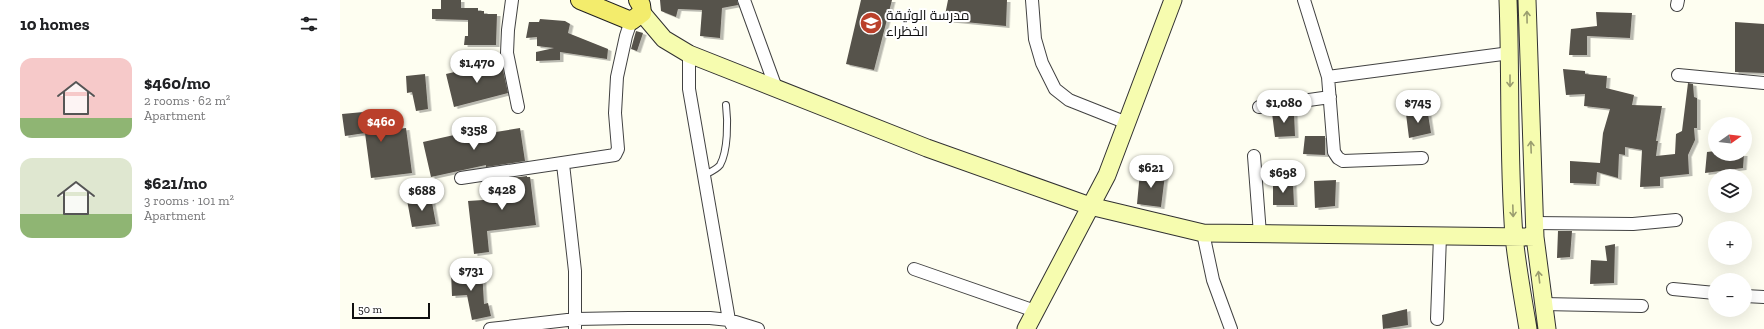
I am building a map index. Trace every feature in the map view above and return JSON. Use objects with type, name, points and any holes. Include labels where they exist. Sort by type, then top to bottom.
[{"type":"main road","points":[[580,0],[637,11]]},
{"type":"street","points":[[512,0],[507,53],[518,107]]},
{"type":"street","points":[[744,0],[776,88]]},
{"type":"street","points":[[1032,0],[1037,45],[1042,62],[1055,89],[1069,100],[1127,123]]},
{"type":"street","points":[[1026,329],[1107,175],[1173,0]]},
{"type":"street","points":[[1304,0],[1328,77],[1334,152],[1338,158],[1343,161],[1422,158]]},
{"type":"street","points":[[1508,0],[1510,53],[1510,138],[1514,237],[1528,329]]},
{"type":"street","points":[[1527,0],[1534,230],[1547,329]]},
{"type":"street","points":[[461,178],[563,164],[615,155],[618,149],[615,113],[617,77],[626,36],[637,11],[664,39],[689,54],[926,148],[1090,206],[1203,233],[1514,237],[1534,230],[1676,220]]},
{"type":"street","points":[[1328,77],[1510,53]]},
{"type":"street","points":[[689,54],[689,89],[732,325]]},
{"type":"street","points":[[1678,75],[1764,83]]},
{"type":"street","points":[[1259,108],[1330,98]]},
{"type":"street","points":[[1254,156],[1260,234]]},
{"type":"street","points":[[563,164],[575,271],[576,324]]},
{"type":"street","points":[[1203,233],[1213,280],[1231,329]]},
{"type":"street","points":[[1437,319],[1440,236]]},
{"type":"street","points":[[914,269],[1035,311]]},
{"type":"street","points":[[1673,289],[1708,292]]},
{"type":"street","points":[[1752,296],[1764,297]]},
{"type":"street","points":[[1543,304],[1642,306]]},
{"type":"street","points":[[490,329],[576,324],[710,324],[732,325],[758,329]]},
{"type":"lane","points":[[704,175],[715,170],[721,160],[728,126],[726,106]]},
{"type":"building","points":[[441,0],[461,0],[461,8],[478,8],[478,11],[484,11],[484,14],[497,14],[496,45],[464,45],[465,36],[468,36],[468,20],[432,19],[432,9],[441,9]]},
{"type":"building","points":[[660,0],[737,0],[738,5],[722,8],[720,38],[700,36],[702,10],[678,9],[676,17],[661,11]]},
{"type":"building","points":[[861,0],[892,0],[874,70],[846,64]]},
{"type":"building","points":[[948,0],[1007,0],[1006,26],[944,20]]},
{"type":"building","points":[[1596,12],[1632,13],[1630,38],[1587,36],[1587,55],[1569,55],[1571,29],[1597,26]]},
{"type":"building","points":[[540,19],[565,21],[570,24],[568,33],[608,49],[607,59],[560,52],[560,60],[536,61],[536,52],[554,48],[537,46],[537,37],[526,38],[529,22],[539,22]]},
{"type":"building","points":[[1735,22],[1764,24],[1764,73],[1735,72]]},
{"type":"building","points":[[636,31],[643,33],[637,51],[631,49]]},
{"type":"building","points":[[501,61],[508,93],[454,107],[446,74]]},
{"type":"building","points":[[1563,69],[1585,71],[1585,74],[1607,76],[1606,88],[1634,95],[1632,105],[1662,106],[1656,141],[1658,141],[1656,156],[1675,154],[1676,134],[1682,131],[1688,83],[1693,84],[1694,97],[1697,98],[1697,128],[1694,128],[1695,140],[1688,155],[1689,174],[1660,177],[1660,186],[1640,187],[1642,150],[1625,147],[1625,155],[1619,154],[1618,178],[1597,172],[1596,184],[1570,183],[1570,161],[1600,163],[1603,133],[1610,109],[1584,106],[1585,94],[1566,95]]},
{"type":"building","points":[[425,74],[428,109],[416,111],[412,92],[407,93],[406,76]]},
{"type":"building","points":[[385,110],[387,130],[406,128],[412,173],[371,178],[365,133],[345,136],[342,114]]},
{"type":"building","points":[[1422,111],[1423,114],[1428,114],[1431,133],[1409,138],[1406,114]]},
{"type":"building","points":[[1272,113],[1294,113],[1295,136],[1275,137]]},
{"type":"building","points":[[520,128],[525,161],[486,167],[486,165],[431,177],[423,142],[476,130],[477,135]]},
{"type":"building","points":[[1305,136],[1325,136],[1325,155],[1303,154]]},
{"type":"building","points":[[1707,152],[1708,161],[1744,161],[1743,168],[1708,169],[1708,173],[1705,173]]},
{"type":"building","points":[[1140,172],[1165,175],[1161,207],[1137,204]]},
{"type":"building","points":[[527,176],[530,177],[536,225],[487,231],[489,252],[474,254],[468,201],[498,199],[496,180]]},
{"type":"building","points":[[1336,180],[1335,206],[1315,208],[1314,181]]},
{"type":"building","points":[[1273,183],[1293,183],[1294,205],[1273,205]]},
{"type":"building","points":[[431,197],[436,224],[412,227],[407,200]]},
{"type":"building","points":[[1558,231],[1572,231],[1570,257],[1557,258]]},
{"type":"building","points":[[1615,244],[1614,283],[1590,284],[1591,260],[1607,261],[1605,246]]},
{"type":"building","points":[[482,270],[484,304],[488,303],[491,316],[472,320],[467,295],[452,296],[451,272]]},
{"type":"building","points":[[1407,309],[1408,325],[1383,329],[1382,315]]},
{"type":"place","name":"مدرسة الوثيقة الخظراء","points":[[871,23]]}]
